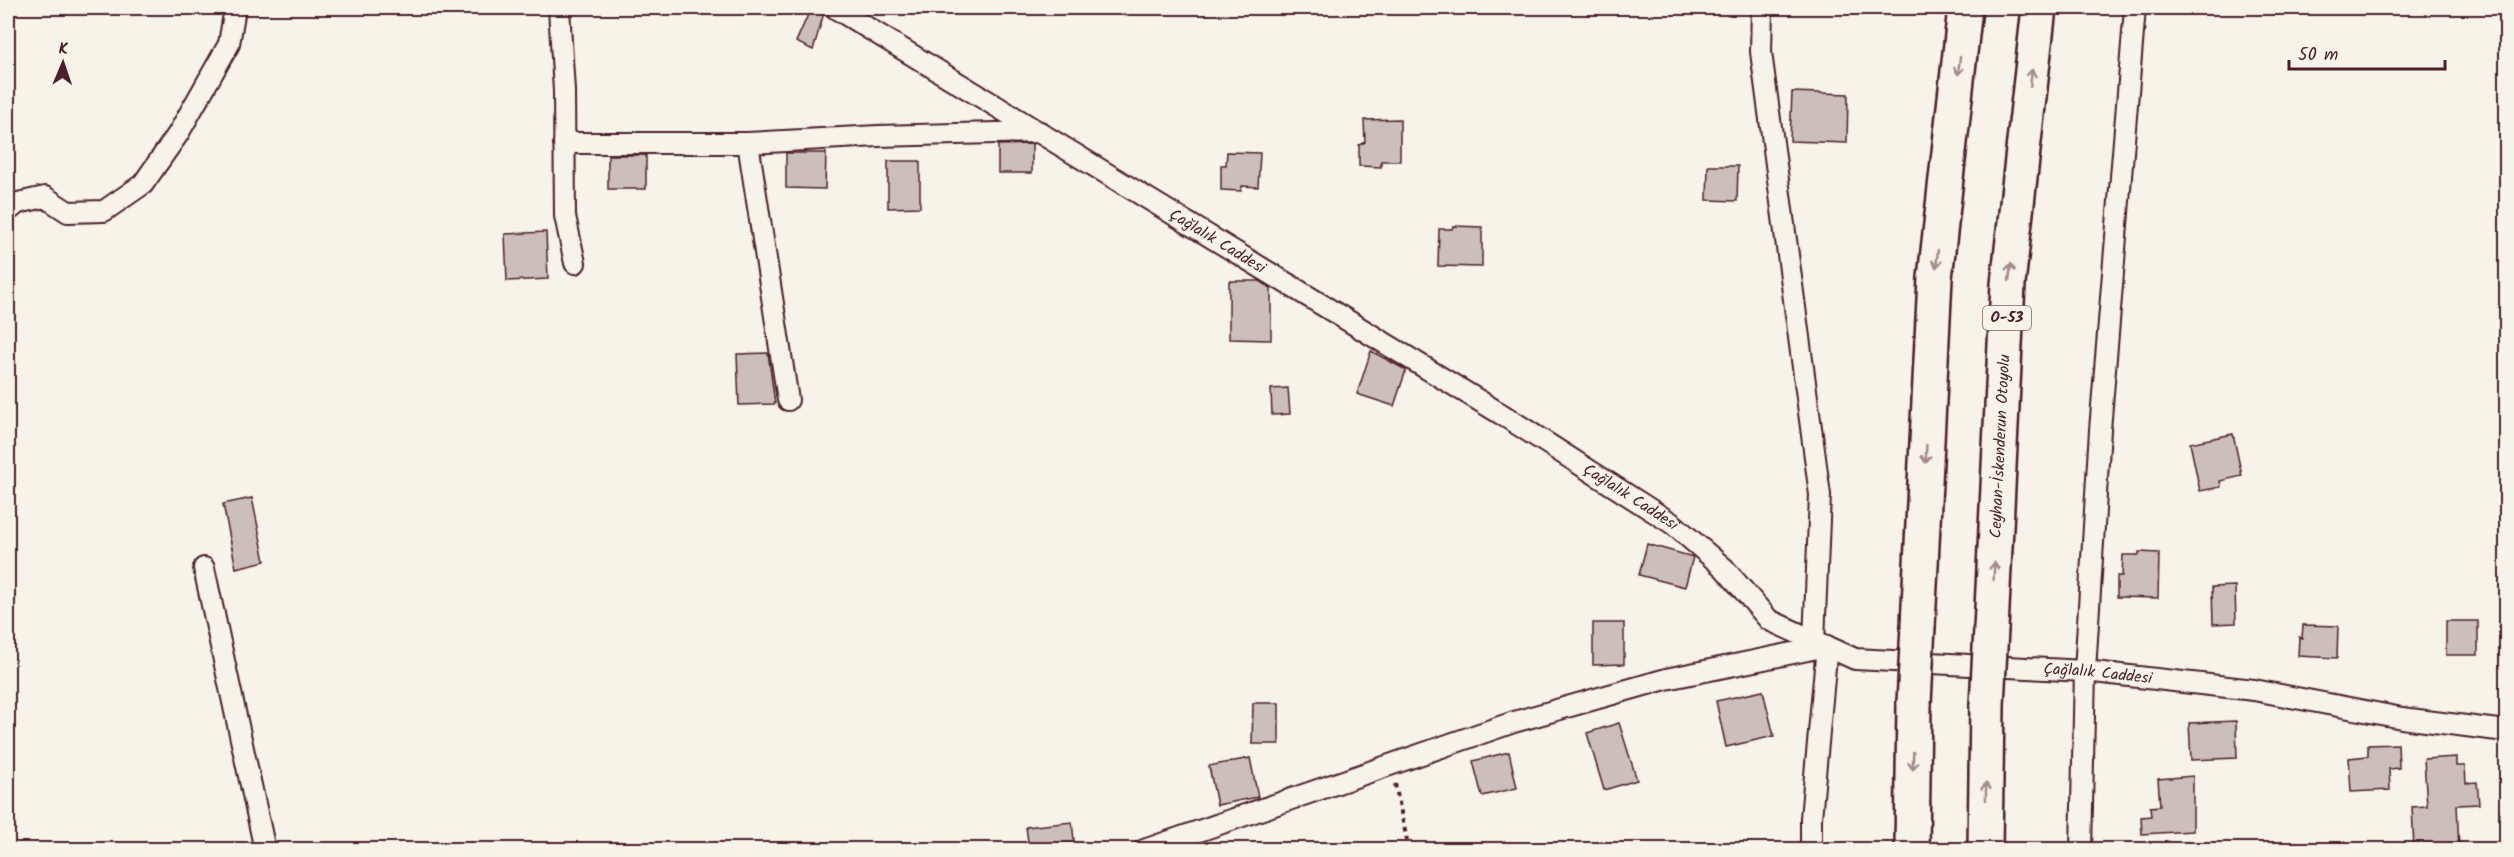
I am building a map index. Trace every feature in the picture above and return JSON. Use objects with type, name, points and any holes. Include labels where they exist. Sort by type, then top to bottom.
[{"type":"highway","points":[[1912,849],[1914,703],[1935,278],[1965,8]]},
{"type":"highway","name":"Ceyhan-İskenderun Otoyolu","points":[[1985,849],[1987,705],[2008,284],[2039,8]]},
{"type":"street","points":[[8,212],[18,203],[45,197],[68,212],[104,212],[143,184],[178,134],[229,44],[235,8]]},
{"type":"street","points":[[559,8],[564,91],[565,216],[575,263]]},
{"type":"street","name":"Çağlalık Caddesi","points":[[835,8],[1506,417],[1673,524],[1724,568],[1769,620],[1820,644],[1855,659],[2085,671],[2254,690],[2402,718],[2506,731]]},
{"type":"street","points":[[1762,8],[1761,52],[1820,495],[1820,644],[1811,849]]},
{"type":"street","points":[[2081,849],[2085,671],[2100,430],[2135,8]]},
{"type":"street","points":[[564,142],[748,143],[878,136],[1040,132]]},
{"type":"street","points":[[748,143],[788,400]]},
{"type":"street","points":[[204,568],[265,849]]},
{"type":"street","points":[[1144,849],[1514,722],[1666,679],[1820,644]]},
{"type":"path","points":[[1390,763],[1409,849]]},
{"type":"building","points":[[811,8],[823,8],[824,13],[813,50],[796,42]]},
{"type":"building","points":[[1792,92],[1848,94],[1847,143],[1790,141]]},
{"type":"building","points":[[1400,119],[1400,161],[1381,161],[1381,167],[1359,166],[1359,145],[1365,142],[1364,120]]},
{"type":"building","points":[[1032,144],[1032,173],[998,173],[998,145]]},
{"type":"building","points":[[1227,152],[1260,153],[1258,187],[1242,186],[1241,191],[1221,190],[1221,165],[1226,165]]},
{"type":"building","points":[[786,153],[826,153],[825,189],[786,188]]},
{"type":"building","points":[[608,155],[646,155],[646,189],[608,189]]},
{"type":"building","points":[[888,161],[920,161],[920,207],[888,208]]},
{"type":"building","points":[[1708,166],[1738,166],[1737,201],[1707,200]]},
{"type":"building","points":[[1453,226],[1482,227],[1482,267],[1438,266],[1439,229],[1452,229]]},
{"type":"building","points":[[546,232],[548,279],[507,281],[505,234]]},
{"type":"building","points":[[1229,281],[1260,281],[1271,288],[1271,340],[1229,339]]},
{"type":"building","points":[[1371,351],[1406,370],[1394,406],[1357,394]]},
{"type":"building","points":[[768,353],[775,404],[739,405],[737,354]]},
{"type":"building","points":[[1288,388],[1290,414],[1272,415],[1271,389]]},
{"type":"building","points":[[2233,434],[2242,476],[2220,481],[2221,487],[2200,491],[2190,443]]},
{"type":"building","points":[[252,498],[265,561],[236,568],[223,504]]},
{"type":"building","points":[[1647,544],[1693,557],[1685,587],[1639,575]]},
{"type":"building","points":[[2139,552],[2159,553],[2158,598],[2117,597],[2117,576],[2122,576],[2123,555],[2139,555]]},
{"type":"building","points":[[2235,586],[2236,623],[2213,624],[2212,587]]},
{"type":"building","points":[[2446,621],[2478,621],[2478,655],[2446,655]]},
{"type":"building","points":[[1593,623],[1624,623],[1624,664],[1593,665]]},
{"type":"building","points":[[2303,625],[2338,626],[2337,658],[2298,656],[2299,637],[2302,638]]},
{"type":"building","points":[[1763,691],[1774,736],[1726,747],[1716,701]]},
{"type":"building","points":[[1253,703],[1279,703],[1279,744],[1252,744]]},
{"type":"building","points":[[2236,721],[2237,758],[2191,760],[2189,723]]},
{"type":"building","points":[[1619,723],[1637,780],[1604,790],[1587,733]]},
{"type":"building","points":[[2398,744],[2399,768],[2389,769],[2390,790],[2351,792],[2349,758],[2368,756],[2368,745]]},
{"type":"building","points":[[1509,752],[1517,788],[1482,796],[1473,761]]},
{"type":"building","points":[[2456,757],[2456,766],[2465,766],[2466,783],[2477,782],[2479,804],[2457,805],[2459,849],[2414,849],[2412,807],[2427,806],[2424,759]]},
{"type":"building","points":[[1250,758],[1258,797],[1217,805],[1209,766]]},
{"type":"building","points":[[2193,776],[2193,831],[2142,834],[2141,817],[2151,816],[2150,807],[2160,806],[2158,779]]},
{"type":"building","points":[[1072,822],[1075,849],[1029,849],[1026,827]]}]
